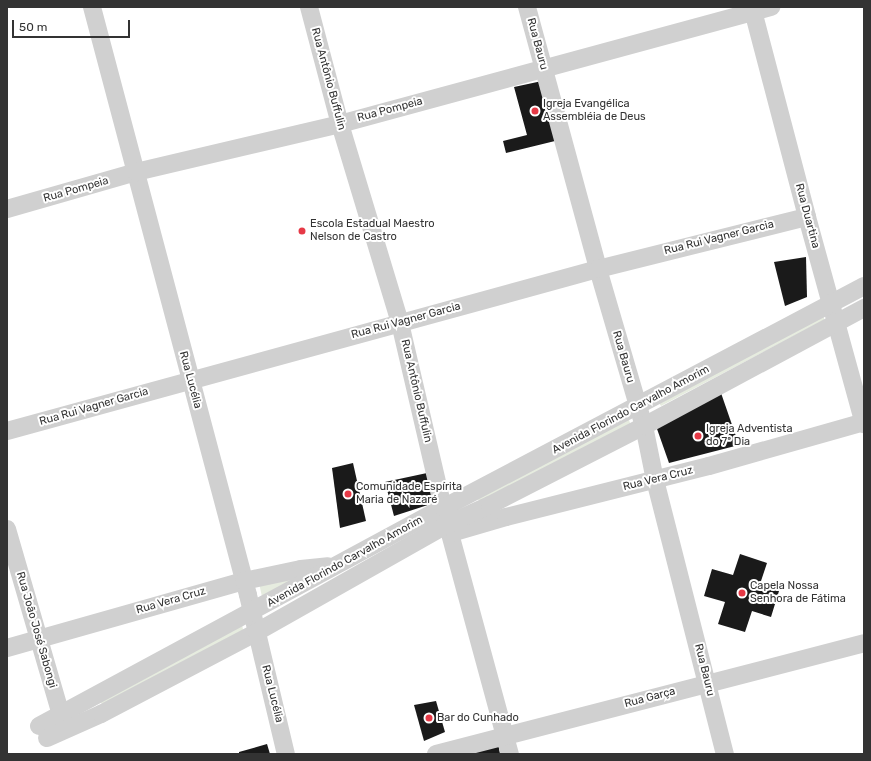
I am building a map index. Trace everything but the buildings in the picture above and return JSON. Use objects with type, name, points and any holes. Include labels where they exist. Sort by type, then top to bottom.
[{"type":"street","name":"Rua Lucélia","points":[[92,7],[244,581],[286,754]]},
{"type":"street","name":"Rua Antônio Buffulin","points":[[309,7],[340,124],[400,323],[447,522],[510,754]]},
{"type":"street","name":"Rua Bauru","points":[[528,7],[598,269],[644,426],[655,480],[725,754]]},
{"type":"street","name":"Rua Pompeia","points":[[7,209],[136,172],[340,124],[753,9],[771,7]]},
{"type":"street","name":"Rua Duartina","points":[[753,9],[807,216],[832,303],[835,322],[864,423]]},
{"type":"street","name":"Rua Rui Vagner Garcia","points":[[7,431],[598,269],[807,216]]},
{"type":"street","name":"Avenida Florindo Carvalho Amorim","points":[[43,732],[257,632],[447,522],[637,406],[864,286]]},
{"type":"street","name":"Avenida Florindo Carvalho Amorim","points":[[63,723],[106,689],[336,566],[490,506],[644,426],[835,322],[864,308]]},
{"type":"street","name":"Rua Vera Cruz","points":[[447,522],[506,517],[655,480],[864,423]]},
{"type":"street","name":"Rua João José Sabongi","points":[[7,529],[63,723]]},
{"type":"street","name":"Rua Vera Cruz","points":[[7,648],[244,581],[301,569],[336,566]]},
{"type":"street","name":"Rua Garça","points":[[436,754],[864,643]]},
{"type":"shaded area","points":[[824,314],[824,320],[661,406],[657,400]]},
{"type":"shaded area","points":[[627,414],[631,426],[482,502],[472,496]]},
{"type":"shaded area","points":[[291,572],[295,584],[262,597],[258,578]]},
{"type":"shaded area","points":[[242,624],[243,630],[102,704],[98,700]]},
{"type":"place","name":"Igreja Evangélica Assembléia de Deus","points":[[535,111]]},
{"type":"place","name":"Escola Estadual Maestro Nelson de Castro","points":[[302,231]]},
{"type":"place","name":"Igreja Adventista do 7º Dia","points":[[698,436]]},
{"type":"place","name":"Comunidade Espírita Maria de Nazaré","points":[[348,494]]},
{"type":"place","name":"Capela Nossa Senhora de Fátima","points":[[742,593]]},
{"type":"place","name":"Bar do Cunhado","points":[[429,718]]}]
